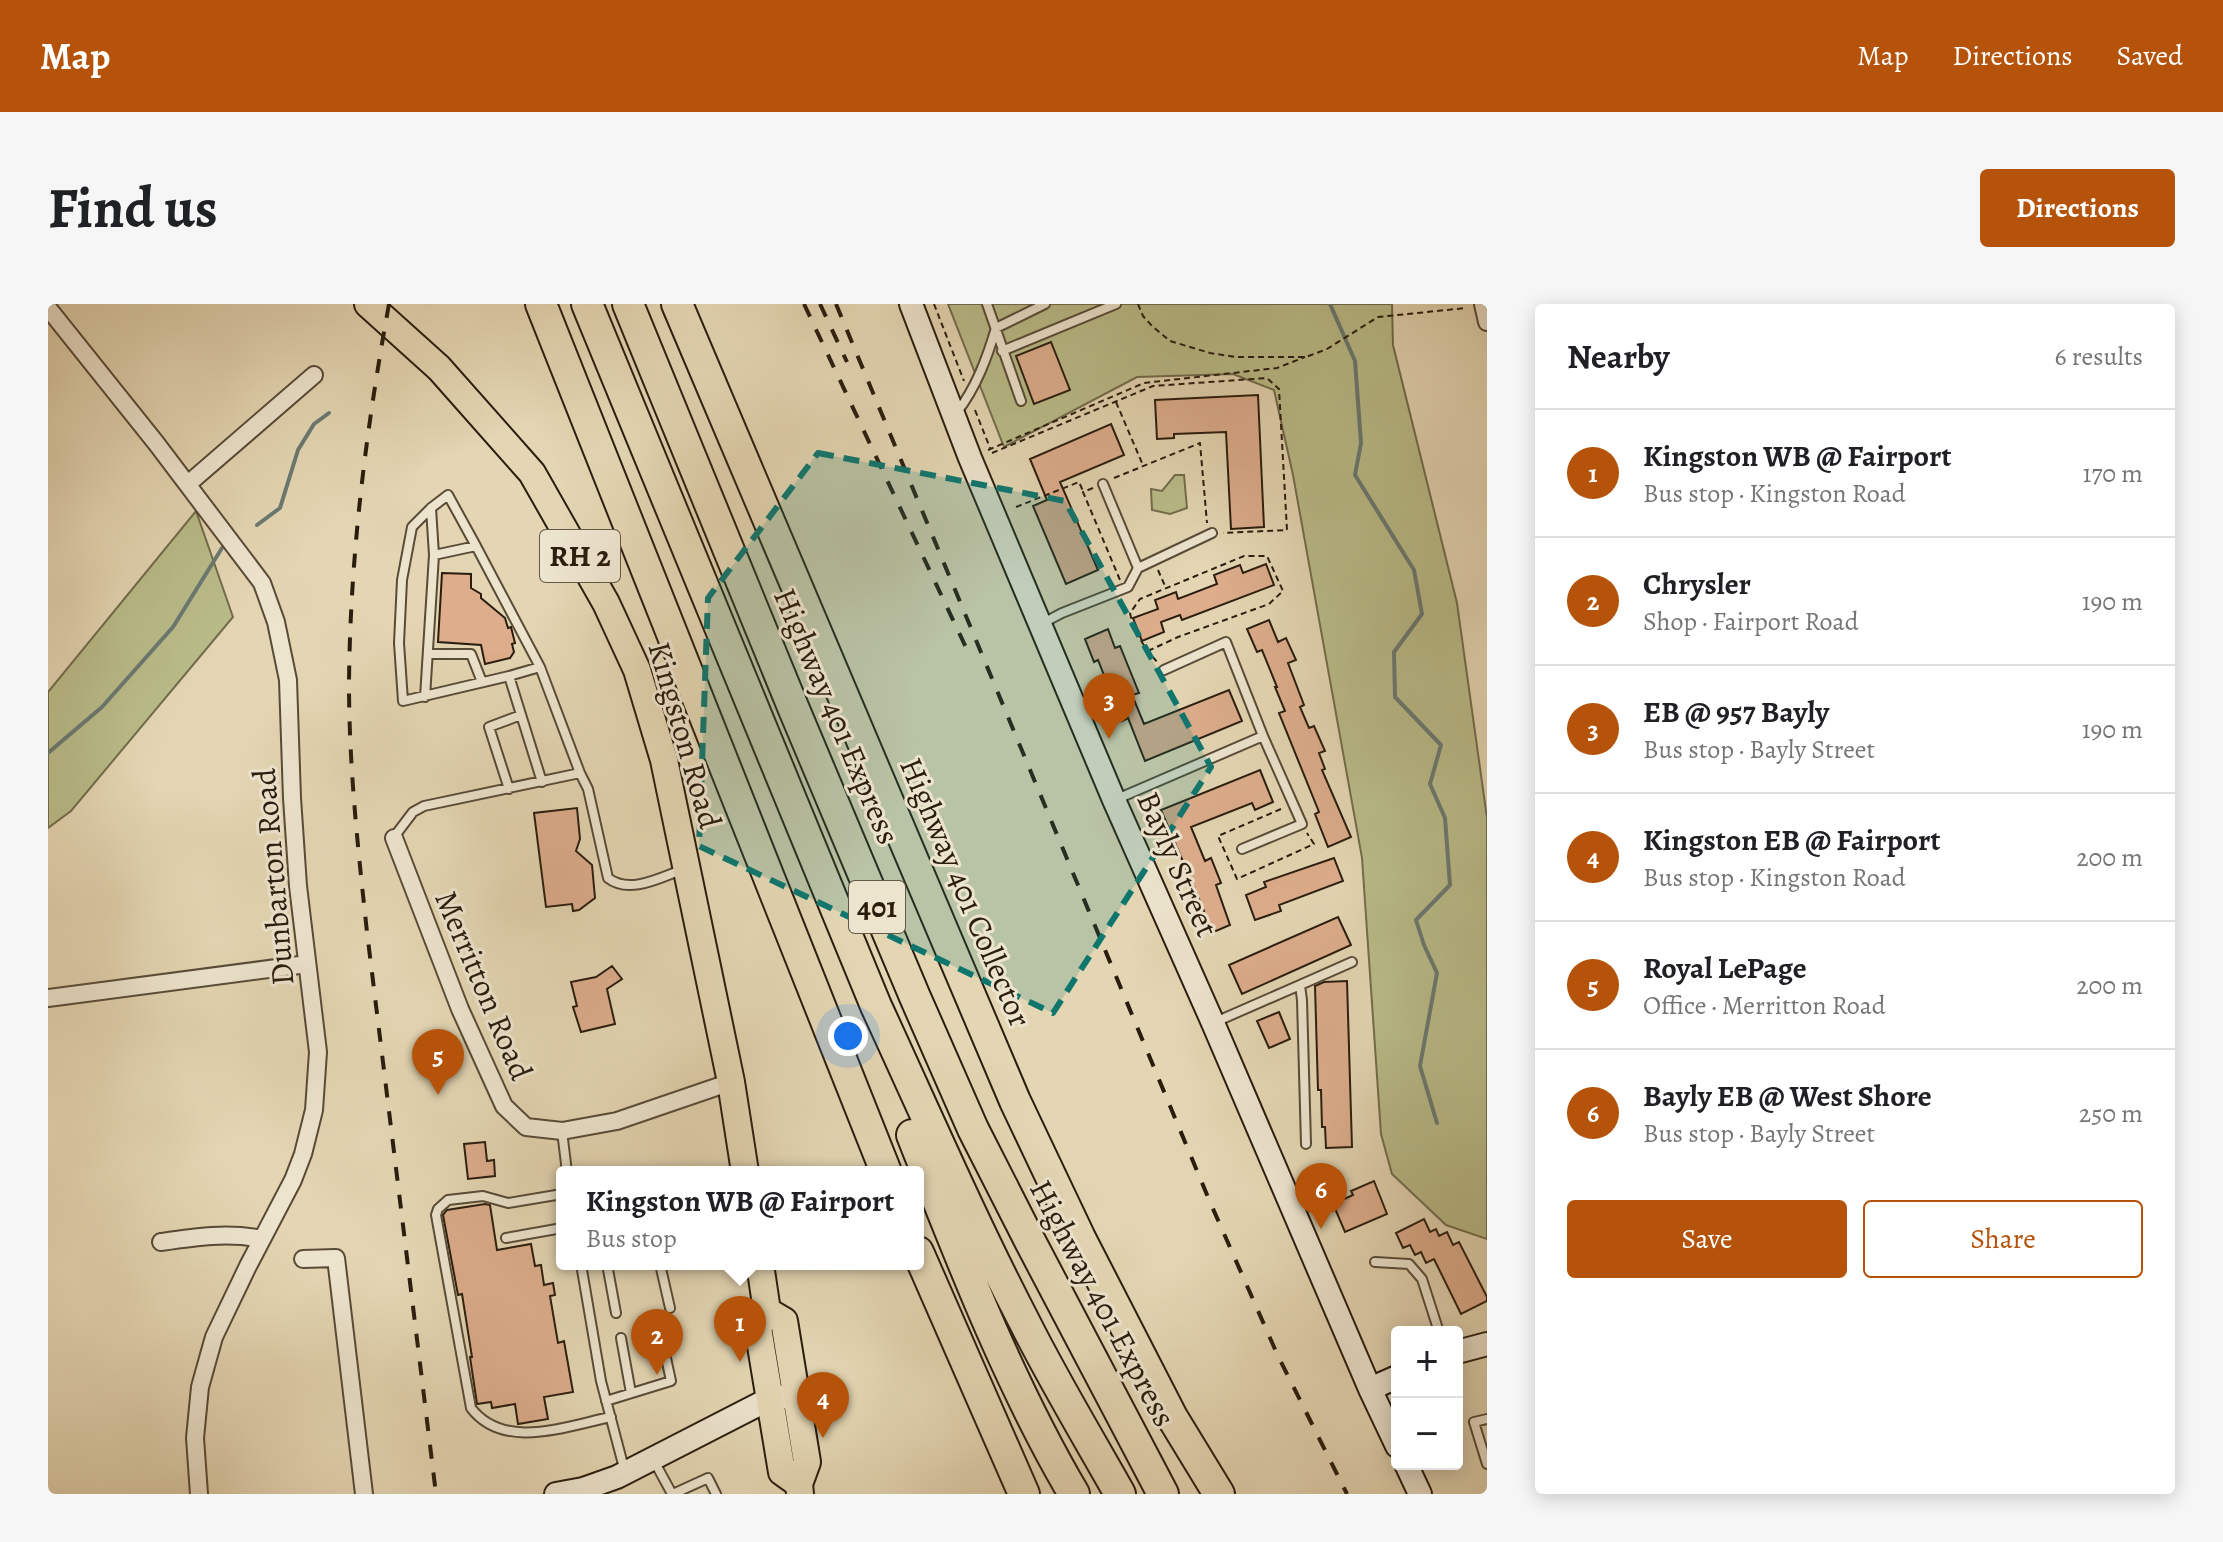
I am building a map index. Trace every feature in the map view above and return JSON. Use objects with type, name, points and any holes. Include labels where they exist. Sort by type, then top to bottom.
[{"type":"highway","points":[[541,304],[884,1166]]},
{"type":"highway","name":"401","points":[[587,304],[876,1006],[945,1161],[1025,1324],[1120,1494]]},
{"type":"highway","name":"Highway 401 Express","points":[[628,304],[799,721],[973,1129],[1163,1494]]},
{"type":"highway","name":"Highway 401 Collector","points":[[677,304],[1015,1101],[1080,1238],[1165,1403],[1219,1494]]},
{"type":"highway","points":[[876,1006],[908,1125],[925,1168],[997,1340],[1051,1455],[1074,1494]]},
{"type":"highway","points":[[924,1266],[1023,1492]]},
{"type":"main road","name":"Kingston Road","points":[[368,304],[439,368],[532,473],[606,603],[637,670],[664,760],[731,1082],[744,1166]]},
{"type":"main road","name":"Bayly Street","points":[[911,304],[954,416],[984,453],[1040,624],[1391,1433]]},
{"type":"main road","points":[[761,1270],[767,1311],[758,1328],[782,1472],[800,1489],[807,1462],[784,1321],[767,1311]]},
{"type":"main road","points":[[1463,1350],[1487,1344]]},
{"type":"main road","points":[[1370,1389],[1391,1380]]},
{"type":"main road","points":[[556,1494],[604,1488],[626,1472],[769,1399],[797,1395]]},
{"type":"main road","points":[[1409,1470],[1420,1494]]},
{"type":"street","points":[[1483,304],[1487,322]]},
{"type":"street","name":"Dunbarton Road","points":[[48,308],[262,583],[276,622],[288,680],[298,886],[318,1052],[314,1110],[293,1180],[214,1337],[200,1387],[195,1438],[199,1494]]},
{"type":"street","points":[[188,484],[314,375]]},
{"type":"street","name":"Merritton Road","points":[[394,838],[460,1009],[504,1106],[526,1127],[562,1131],[617,1121],[731,1082]]},
{"type":"street","points":[[48,998],[307,964]]},
{"type":"street","points":[[161,1242],[210,1235],[243,1235],[262,1239]]},
{"type":"street","points":[[303,1259],[336,1258],[364,1494]]},
{"type":"lane","points":[[987,304],[1021,401]]},
{"type":"lane","points":[[954,416],[970,396],[996,328],[1045,304]]},
{"type":"lane","points":[[1002,351],[1116,304]]},
{"type":"lane","points":[[1103,484],[1138,568]]},
{"type":"lane","points":[[540,667],[403,701],[399,643],[402,580],[412,527],[448,495],[540,667],[588,789],[608,878],[616,885],[631,887],[687,868]]},
{"type":"lane","points":[[425,697],[434,555],[431,508]]},
{"type":"lane","points":[[1040,624],[1128,587],[1138,568],[1212,533]]},
{"type":"lane","points":[[434,555],[476,546]]},
{"type":"lane","points":[[1164,670],[1226,642],[1302,824],[1242,849]]},
{"type":"lane","points":[[428,654],[471,654],[482,682]]},
{"type":"lane","points":[[509,676],[542,782]]},
{"type":"lane","points":[[509,789],[489,727],[521,715]]},
{"type":"lane","points":[[1114,800],[1263,736]]},
{"type":"lane","points":[[394,838],[413,812],[424,806],[580,773]]},
{"type":"lane","points":[[1213,1023],[1352,962]]},
{"type":"lane","points":[[1300,985],[1306,1144]]},
{"type":"lane","points":[[562,1131],[566,1166]]},
{"type":"lane","points":[[556,1195],[508,1203],[483,1196],[448,1200],[438,1209],[436,1215],[471,1408],[497,1430],[510,1433],[611,1417]]},
{"type":"lane","points":[[506,1238],[556,1229]]},
{"type":"lane","points":[[1375,1262],[1409,1264],[1422,1279],[1437,1326]]},
{"type":"lane","points":[[582,1270],[601,1381],[626,1472]]},
{"type":"lane","points":[[608,1270],[616,1313]]},
{"type":"lane","points":[[661,1270],[670,1308]]},
{"type":"lane","points":[[606,1401],[671,1381],[660,1330]]},
{"type":"lane","points":[[621,1338],[631,1393]]},
{"type":"lane","points":[[1487,1419],[1474,1422],[1487,1464]]},
{"type":"lane","points":[[653,1459],[673,1494],[693,1490],[708,1478],[716,1494]]},
{"type":"path","points":[[934,304],[970,396],[984,453]]},
{"type":"path","points":[[1138,304],[1143,316],[1170,341],[1192,349],[1236,357],[1306,357]]},
{"type":"path","points":[[984,453],[1144,383],[1277,368],[1327,349],[1381,316],[1483,304]]},
{"type":"path","points":[[984,453],[1153,386],[1267,378],[1279,389],[1287,530],[1212,533],[1207,527],[1200,443],[1083,492]]},
{"type":"path","points":[[1116,401],[1143,465]]},
{"type":"path","points":[[1016,507],[1079,482],[1123,588]]},
{"type":"path","points":[[1148,651],[1269,604],[1283,591],[1267,556],[1244,556],[1140,599],[1130,613],[1133,627],[1148,651],[1164,670]]},
{"type":"path","points":[[1154,561],[1165,587]]},
{"type":"highlighted area","points":[[818,453],[1065,501],[1211,767],[1053,1013],[699,846],[708,598]]},
{"type":"green space","points":[[948,304],[1392,304],[1393,345],[1457,603],[1487,818],[1487,1239],[1446,1225],[1392,1174],[1381,1134],[1362,858],[1293,475],[1274,390],[1233,374],[1137,377],[1004,447]]},
{"type":"green space","points":[[1175,475],[1184,475],[1187,508],[1170,514],[1152,510],[1151,489],[1162,491]]},
{"type":"green space","points":[[196,511],[233,617],[71,811],[48,828],[48,692]]},
{"type":"building","points":[[1051,342],[1070,390],[1034,404],[1016,356]]},
{"type":"building","points":[[1258,395],[1264,527],[1231,529],[1226,432],[1174,434],[1174,438],[1157,439],[1155,400]]},
{"type":"building","points":[[1111,424],[1124,455],[1060,482],[1098,570],[1066,584],[1033,506],[1047,500],[1030,459]]},
{"type":"building","points":[[1266,564],[1274,585],[1182,620],[1180,615],[1161,622],[1164,632],[1142,641],[1133,618],[1158,609],[1155,600],[1176,592],[1178,599],[1217,584],[1214,575],[1240,565],[1243,573]]},
{"type":"building","points":[[442,573],[471,574],[471,588],[505,618],[508,628],[511,627],[515,643],[512,644],[514,652],[510,658],[485,664],[481,645],[438,642]]},
{"type":"building","points":[[1269,620],[1278,642],[1286,638],[1296,660],[1288,663],[1304,705],[1300,707],[1309,728],[1314,726],[1325,751],[1319,753],[1325,769],[1322,770],[1351,837],[1328,847],[1315,814],[1319,812],[1279,713],[1285,711],[1277,687],[1262,650],[1257,652],[1247,629]]},
{"type":"building","points":[[1108,629],[1115,648],[1120,646],[1139,693],[1132,695],[1144,724],[1229,690],[1242,721],[1145,761],[1128,718],[1122,721],[1098,660],[1094,662],[1085,639]]},
{"type":"building","points":[[1260,770],[1273,802],[1255,810],[1252,803],[1191,827],[1205,861],[1211,858],[1221,883],[1216,885],[1230,925],[1209,934],[1201,912],[1204,911],[1161,810]]},
{"type":"building","points":[[577,808],[580,839],[576,851],[592,865],[595,898],[579,910],[573,911],[572,904],[546,907],[534,813]]},
{"type":"building","points":[[1334,858],[1343,881],[1279,905],[1281,911],[1255,920],[1246,895],[1266,887],[1264,882]]},
{"type":"building","points":[[1338,917],[1351,945],[1242,994],[1229,965]]},
{"type":"building","points":[[612,966],[622,979],[607,989],[615,1024],[581,1032],[573,1007],[577,1006],[571,982],[596,977]]},
{"type":"building","points":[[1347,981],[1352,1147],[1326,1148],[1321,1090],[1318,1090],[1315,986],[1324,982]]},
{"type":"building","points":[[1279,1012],[1290,1039],[1269,1048],[1257,1021]]},
{"type":"building","points":[[485,1142],[487,1161],[494,1160],[495,1176],[468,1179],[464,1144]]},
{"type":"building","points":[[1374,1181],[1387,1214],[1345,1232],[1333,1204],[1353,1195],[1351,1191]]},
{"type":"building","points":[[490,1205],[497,1250],[531,1244],[535,1266],[541,1265],[544,1285],[553,1283],[555,1295],[550,1296],[558,1343],[564,1341],[573,1392],[544,1397],[548,1419],[518,1424],[515,1404],[492,1408],[491,1402],[477,1404],[462,1294],[458,1295],[443,1215],[447,1210]]},
{"type":"building","points":[[1424,1219],[1430,1232],[1436,1229],[1439,1236],[1447,1232],[1453,1245],[1459,1242],[1487,1301],[1461,1314],[1434,1259],[1426,1263],[1421,1252],[1415,1255],[1410,1245],[1403,1248],[1396,1233]]},
{"type":"waterway","points":[[1330,304],[1355,361],[1361,443],[1355,475],[1414,570],[1422,614],[1394,652],[1395,697],[1441,745],[1430,784],[1445,818],[1450,885],[1416,920],[1437,973],[1420,1066],[1437,1123]]},
{"type":"waterway","points":[[257,525],[280,508],[298,450],[314,424],[329,413]]},
{"type":"waterway","points":[[48,753],[102,707],[173,627],[222,548]]},
{"type":"railway","points":[[389,304],[366,446],[356,541],[350,636],[351,746],[367,932],[436,1494]]},
{"type":"railway","points":[[804,304],[970,656]]},
{"type":"railway","points":[[820,304],[847,362]]},
{"type":"railway","points":[[836,304],[1210,1202],[1278,1356],[1347,1494]]},
{"type":"place","name":"EB @ 957 Bayly","points":[[1109,739]]},
{"type":"place","name":"Royal LePage","points":[[438,1095]]},
{"type":"place","name":"Bayly EB @ West Shore","points":[[1321,1229]]},
{"type":"place","name":"Kingston WB @ Fairport","points":[[740,1362]]},
{"type":"place","name":"Chrysler","points":[[657,1375]]},
{"type":"place","name":"Kingston EB @ Fairport","points":[[823,1438]]}]
